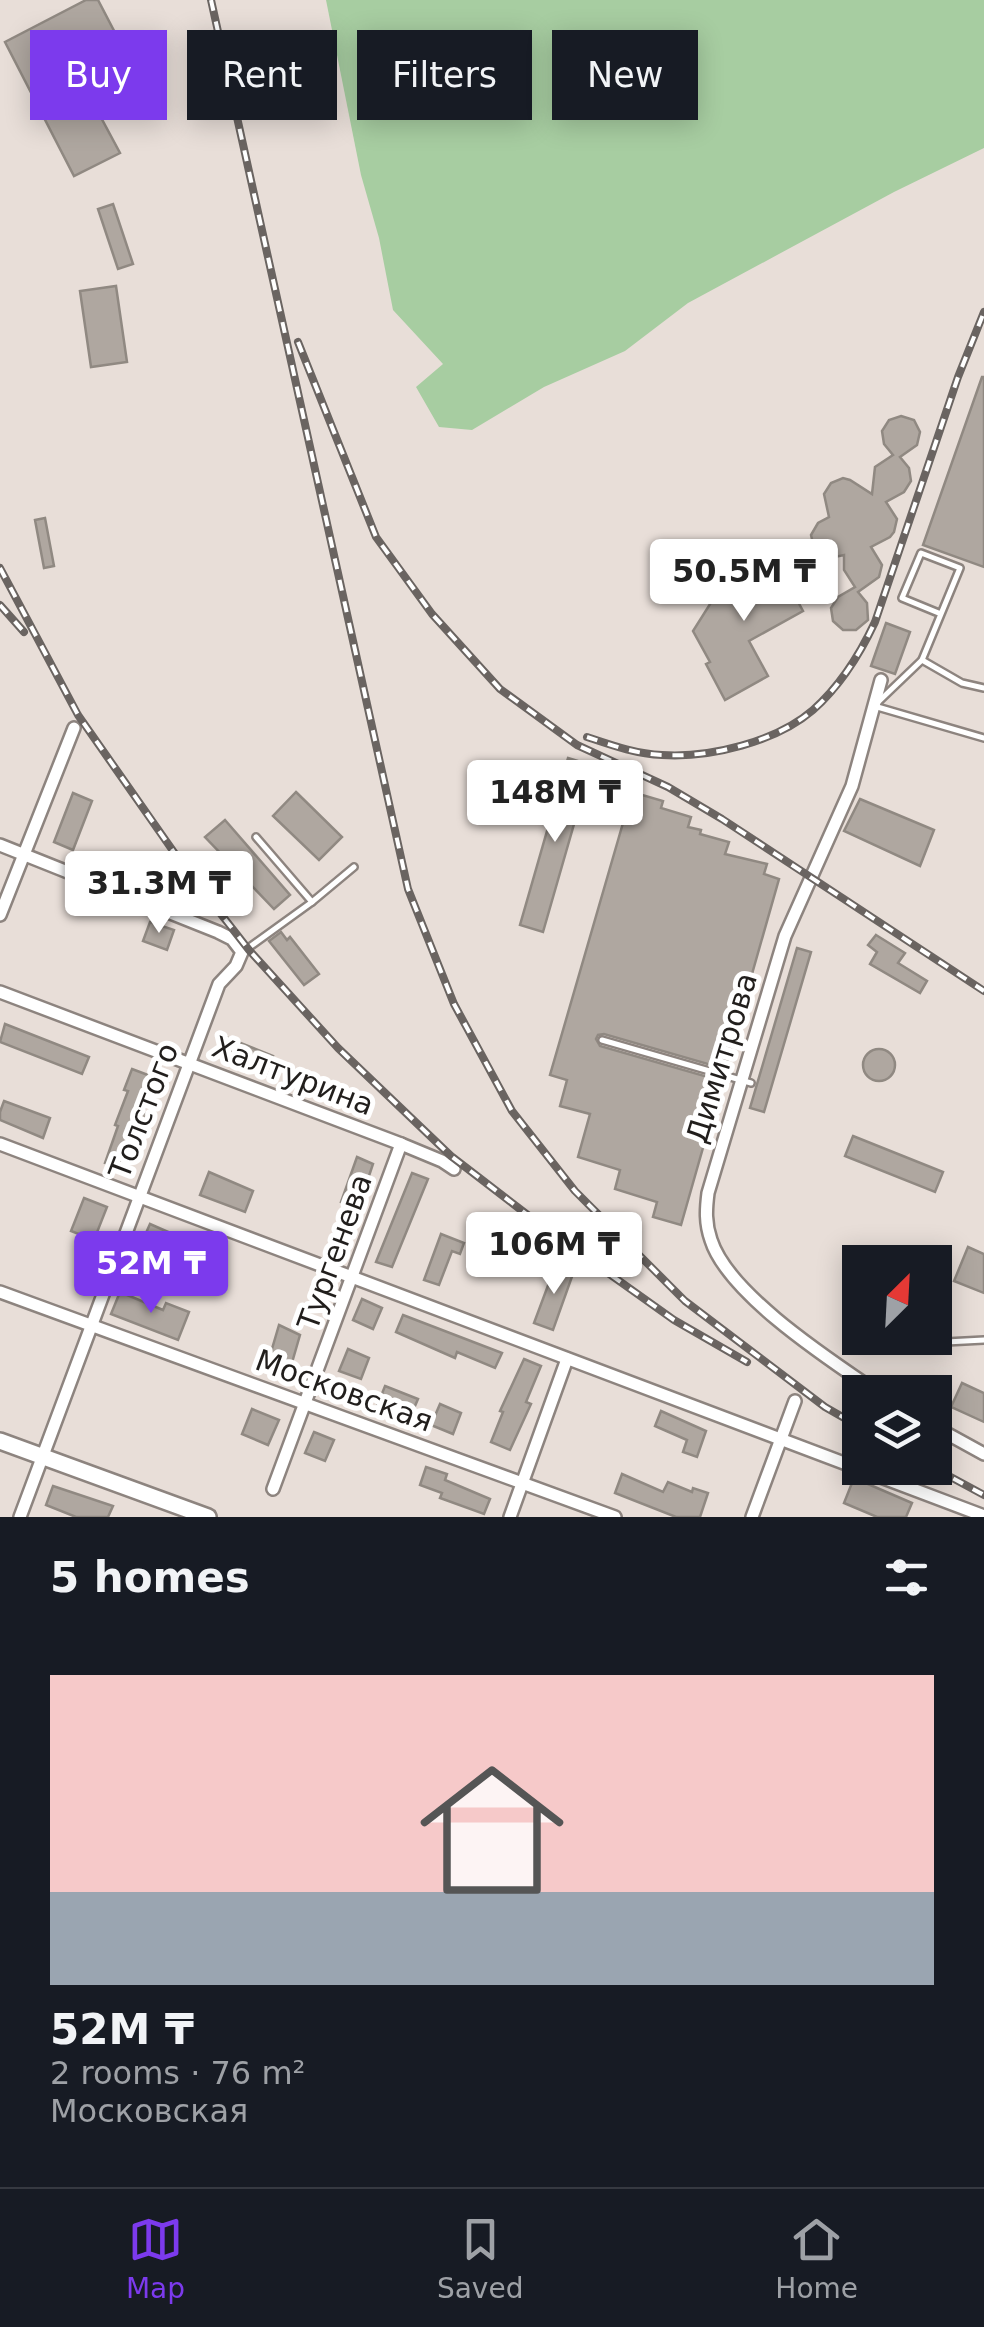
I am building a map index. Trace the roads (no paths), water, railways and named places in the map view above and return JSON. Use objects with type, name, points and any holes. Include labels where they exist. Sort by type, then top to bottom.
[{"type":"street","name":"Димитрова","points":[[852,1375],[800,1339],[738,1283],[711,1242],[706,1216],[708,1193],[746,1081],[785,936],[852,786],[882,680]]},
{"type":"street","points":[[0,915],[74,728]]},
{"type":"street","points":[[0,845],[218,932],[232,939],[242,952]]},
{"type":"street","name":"Толстого","points":[[20,1517],[219,984],[236,966],[242,952]]},
{"type":"street","name":"Халтурина","points":[[0,992],[401,1144],[454,1169]]},
{"type":"street","points":[[0,1144],[984,1516]]},
{"type":"street","name":"Тургенева","points":[[273,1490],[401,1144]]},
{"type":"street","name":"Московская","points":[[0,1292],[614,1517]]},
{"type":"street","points":[[510,1517],[568,1359]]},
{"type":"street","points":[[752,1517],[795,1402]]},
{"type":"street","points":[[952,1436],[984,1454]]},
{"type":"street","points":[[0,1441],[208,1517]]},
{"type":"lane","points":[[941,614],[902,598],[921,552],[960,568],[941,614],[922,660],[874,706],[984,738]]},
{"type":"lane","points":[[922,660],[962,682],[984,688]]},
{"type":"lane","points":[[256,837],[312,902]]},
{"type":"lane","points":[[242,952],[354,867]]},
{"type":"lane","points":[[602,1040],[746,1081]]},
{"type":"lane","points":[[952,1342],[984,1340]]},
{"type":"railway","points":[[211,0],[408,889],[454,1004],[512,1111],[575,1191],[685,1301],[842,1417]]},
{"type":"railway","points":[[587,737],[624,749],[662,755],[721,751],[781,731],[823,701],[848,669],[875,622],[984,312]]},
{"type":"railway","points":[[298,342],[376,537],[432,614],[500,689],[577,745],[668,787],[722,819],[984,991]]},
{"type":"railway","points":[[0,568],[78,715],[185,868],[249,950],[338,1048],[451,1156],[542,1226],[674,1320],[747,1362]]},
{"type":"railway","points":[[0,605],[24,632]]},
{"type":"railway","points":[[952,1478],[984,1495]]}]
